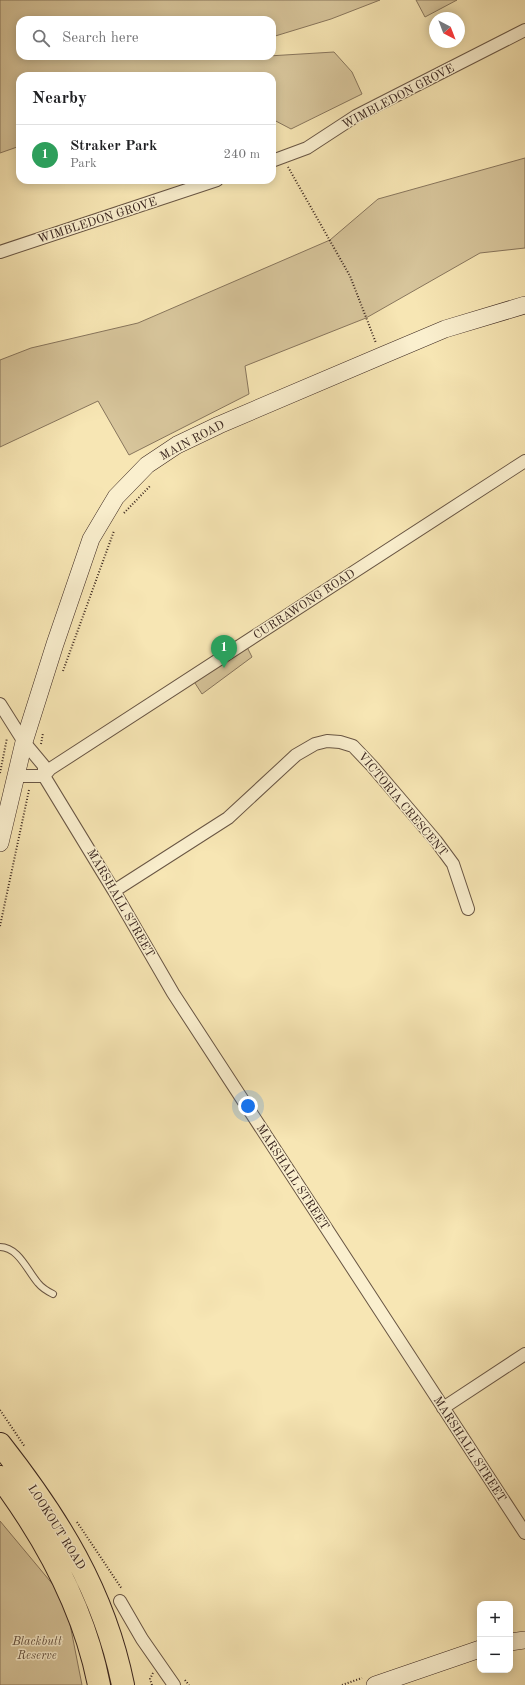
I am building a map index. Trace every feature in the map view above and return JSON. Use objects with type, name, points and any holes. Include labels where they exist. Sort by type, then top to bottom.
[{"type":"highway","name":"LOOKOUT ROAD","points":[[0,1444],[18,1466],[67,1539],[89,1580],[110,1634],[123,1685]]},
{"type":"highway","name":"LOOKOUT ROAD","points":[[0,1477],[26,1513],[63,1578],[77,1609],[91,1648],[99,1685]]},
{"type":"main road","name":"MAIN ROAD","points":[[0,843],[24,742],[55,644],[91,539],[116,497],[146,465],[177,445],[219,425],[445,328],[525,305]]},
{"type":"main road","points":[[513,1642],[525,1640]]},
{"type":"main road","points":[[375,1685],[477,1650]]},
{"type":"street","name":"WIMBLEDON GROVE","points":[[277,159],[307,148],[356,116],[525,30]]},
{"type":"street","name":"WIMBLEDON GROVE","points":[[0,252],[205,184]]},
{"type":"street","name":"CURRAWONG ROAD","points":[[44,776],[50,769],[525,461]]},
{"type":"street","name":"MARSHALL STREET","points":[[0,704],[24,742],[44,766],[44,776],[114,891],[173,993],[525,1533]]},
{"type":"street","name":"VICTORIA CRESCENT","points":[[114,891],[228,818],[296,755],[315,744],[327,741],[340,742],[353,746],[436,841],[453,864],[468,909]]},
{"type":"street","points":[[17,776],[44,776]]},
{"type":"street","points":[[443,1408],[525,1354]]},
{"type":"street","points":[[123,1597],[142,1640],[174,1685]]},
{"type":"lane","points":[[0,1247],[6,1247],[14,1251],[39,1284],[45,1290],[53,1294]]},
{"type":"path","points":[[277,159],[350,276],[381,356]]},
{"type":"path","points":[[120,517],[151,485]]},
{"type":"path","points":[[62,672],[114,529]]},
{"type":"path","points":[[0,773],[11,722]]},
{"type":"path","points":[[40,749],[43,732]]},
{"type":"path","points":[[0,926],[29,790]]},
{"type":"path","points":[[0,1410],[28,1451]]},
{"type":"path","points":[[74,1518],[123,1597]]},
{"type":"path","points":[[182,1675],[189,1685]]},
{"type":"green space","points":[[0,0],[380,0],[331,19],[276,36],[276,16],[16,16],[16,60],[276,60],[276,56],[334,52],[352,72],[362,94],[291,129],[276,121],[276,72],[16,72],[16,147],[0,153]]},
{"type":"green space","points":[[416,0],[457,0],[434,12],[429,12],[429,15],[425,17]]},
{"type":"green space","points":[[525,158],[525,248],[480,253],[366,318],[245,366],[249,394],[129,455],[98,401],[0,447],[0,360],[31,348],[138,323],[330,240],[378,199]]},
{"type":"green space","points":[[246,645],[252,657],[202,694],[193,680]]},
{"type":"green space","name":"Blackbutt Reserve","points":[[0,1521],[65,1599],[82,1685],[0,1685]]},
{"type":"place","name":"Straker Park","points":[[224,668]]}]
